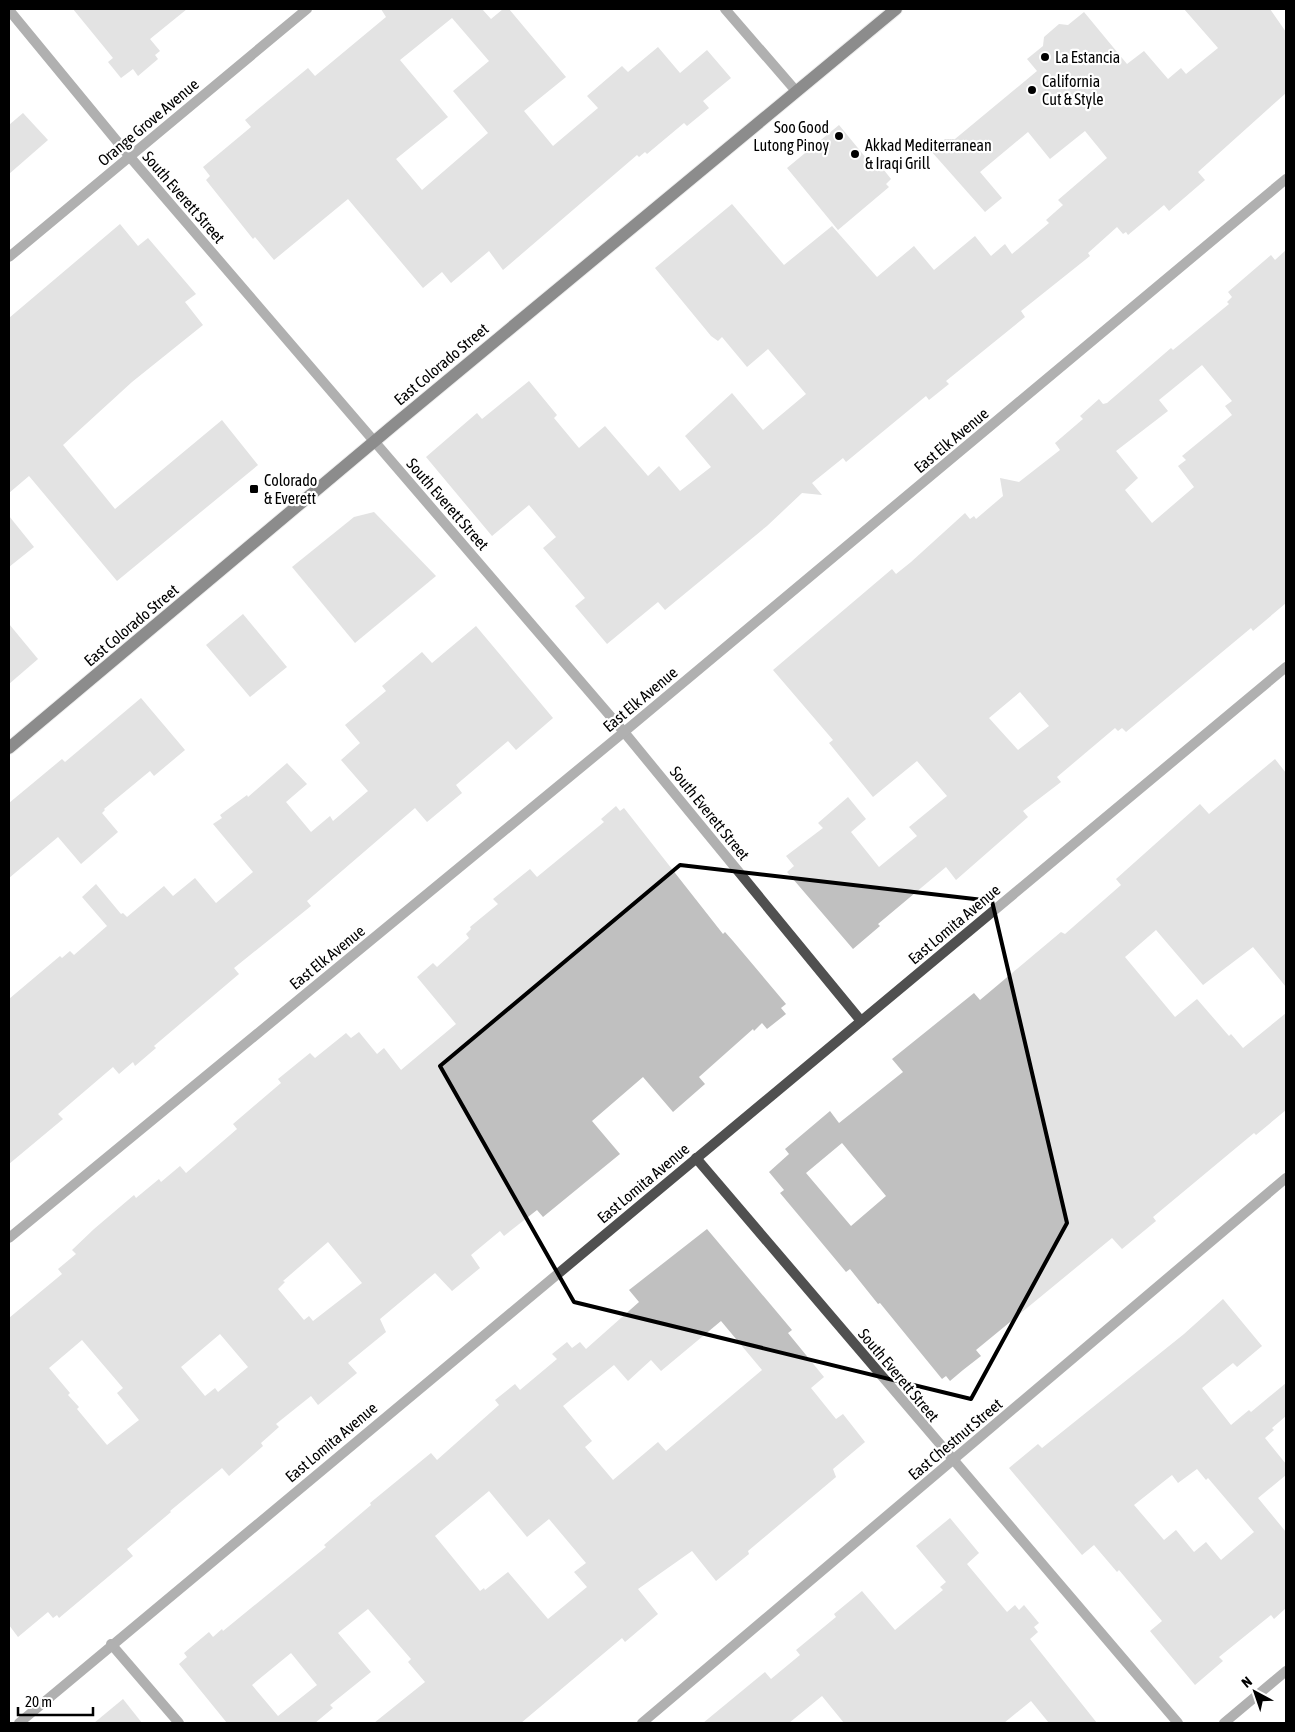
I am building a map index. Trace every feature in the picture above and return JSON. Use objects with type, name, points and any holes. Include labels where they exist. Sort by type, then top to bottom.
[{"type":"main road","name":"East Colorado Street","points":[[9,748],[375,441],[896,9]]},
{"type":"street","name":"Orange Grove Avenue","points":[[9,257],[307,9]]},
{"type":"street","points":[[725,9],[796,91]]},
{"type":"street","name":"South Everett Street","points":[[9,10],[130,157],[624,732],[861,1021]]},
{"type":"street","name":"East Elk Avenue","points":[[9,1238],[624,732],[1286,179]]},
{"type":"street","name":"East Lomita Avenue","points":[[18,1723],[1286,667]]},
{"type":"street","name":"South Everett Street","points":[[696,1158],[952,1461],[1178,1723]]},
{"type":"street","name":"East Chestnut Street","points":[[642,1723],[1286,1178]]},
{"type":"street","points":[[112,1644],[179,1723]]},
{"type":"street","points":[[1224,1723],[1286,1671]]},
{"type":"highlighted area","points":[[680,865],[992,901],[1067,1223],[971,1399],[574,1302],[440,1066]]},
{"type":"building","points":[[73,9],[187,9],[150,39],[160,51],[155,55],[158,59],[138,76],[133,69],[121,78],[108,62],[113,58]]},
{"type":"building","points":[[381,9],[482,9],[491,19],[503,9],[509,9],[566,77],[524,111],[553,146],[598,108],[587,96],[622,66],[628,72],[658,47],[680,73],[707,50],[731,78],[703,101],[709,108],[687,126],[684,123],[647,154],[645,152],[639,157],[637,155],[503,270],[489,251],[451,283],[442,272],[423,288],[348,199],[274,260],[255,237],[253,239],[206,180],[210,176],[203,167],[251,127],[245,120],[308,68],[315,76],[386,17]],"holes":[[[452,18],[489,61],[453,91],[488,133],[422,190],[396,159],[448,117],[400,60]]]},
{"type":"building","points":[[1184,9],[1270,9],[1286,32],[1286,93],[1198,172],[1205,180],[1169,211],[1164,205],[1128,235],[1126,232],[1123,234],[1117,227],[1088,253],[1090,256],[1021,311],[1025,317],[946,381],[949,384],[929,400],[926,396],[846,462],[843,458],[812,483],[822,495],[802,493],[767,526],[665,610],[658,602],[607,644],[575,606],[585,598],[543,548],[556,537],[529,505],[492,536],[426,457],[477,413],[482,419],[529,381],[557,415],[554,418],[579,448],[605,426],[648,476],[659,466],[680,491],[711,467],[685,436],[732,393],[763,430],[806,394],[768,349],[747,367],[722,337],[718,341],[711,336],[655,268],[732,204],[784,265],[832,226],[877,277],[914,246],[934,270],[975,236],[991,256],[1005,244],[1012,254],[1049,223],[1046,220],[1063,205],[1058,200],[1107,158],[1085,131],[1050,159],[1028,132],[980,172],[1002,198],[985,212],[931,151],[945,139],[955,139],[1037,71],[1027,59],[1043,46],[1044,37],[1059,24],[1068,25],[1084,12],[1127,64],[1144,51],[1168,79],[1181,68],[1186,74],[1218,48]]},
{"type":"building","points":[[23,113],[48,140],[9,174],[9,125]]},
{"type":"building","points":[[839,125],[871,164],[876,160],[891,179],[886,184],[889,187],[838,230],[787,168]]},
{"type":"building","points":[[120,224],[138,246],[148,238],[196,294],[185,302],[203,325],[132,382],[63,445],[115,509],[222,420],[258,465],[117,581],[29,476],[9,493],[9,318]]},
{"type":"building","points":[[1286,250],[1286,603],[1253,631],[1251,628],[1126,732],[1122,728],[1118,731],[1115,728],[1057,777],[1061,782],[1023,811],[1028,817],[956,880],[946,867],[878,924],[880,926],[853,949],[787,872],[794,866],[786,856],[823,828],[818,823],[848,797],[866,819],[851,832],[879,867],[917,836],[909,827],[947,796],[917,761],[873,797],[829,743],[833,740],[773,670],[892,569],[896,574],[911,562],[965,513],[970,519],[974,516],[976,519],[1003,496],[1000,478],[1019,482],[1060,450],[1055,443],[1083,419],[1080,416],[1099,399],[1103,404],[1107,403],[1171,348],[1173,350],[1229,304],[1227,302],[1232,297],[1228,292],[1271,255],[1275,260]],"holes":[[[1202,365],[1232,401],[1225,406],[1232,415],[1182,456],[1186,460],[1178,466],[1194,487],[1152,523],[1125,490],[1138,478],[1116,451],[1168,411],[1159,400]],[[1020,692],[1049,726],[1018,750],[989,718]]]},
{"type":"building","points":[[374,512],[436,576],[355,643],[292,567],[354,517]]},
{"type":"building","points":[[9,516],[34,547],[9,567]]},
{"type":"building","points":[[243,614],[287,667],[250,697],[206,645]]},
{"type":"building","points":[[9,624],[38,659],[9,684]]},
{"type":"building","points":[[476,626],[553,718],[516,750],[508,741],[456,785],[462,793],[427,822],[415,808],[307,901],[311,906],[234,968],[239,974],[154,1046],[156,1048],[135,1066],[133,1062],[119,1074],[113,1067],[58,1114],[63,1119],[9,1164],[9,999],[60,956],[62,958],[70,951],[74,955],[107,926],[82,897],[96,884],[121,914],[123,913],[127,917],[164,886],[173,896],[195,878],[216,903],[253,872],[213,824],[222,818],[220,815],[247,795],[248,797],[287,763],[307,784],[286,802],[311,832],[330,816],[333,821],[368,791],[341,760],[360,743],[345,725],[386,691],[382,686],[422,652],[432,663]]},
{"type":"building","points":[[141,698],[185,750],[154,776],[150,771],[104,809],[102,813],[118,832],[81,864],[58,837],[9,878],[9,803],[62,759],[65,762]]},
{"type":"building","points":[[1275,759],[1286,773],[1286,987],[1253,947],[1203,985],[1156,930],[1125,957],[1175,1017],[1197,999],[1229,1036],[1231,1034],[1243,1048],[1286,1013],[1286,1110],[1256,1135],[1254,1133],[1153,1217],[1156,1221],[1122,1249],[1112,1238],[976,1350],[981,1356],[950,1381],[946,1376],[942,1379],[850,1269],[846,1272],[780,1193],[784,1190],[769,1172],[789,1154],[785,1149],[830,1111],[839,1123],[903,1072],[892,1059],[974,993],[980,1000],[1061,932],[1065,934],[1121,885],[1116,879],[1200,804],[1209,814]],"holes":[[[842,1143],[886,1196],[851,1226],[806,1173]]]},
{"type":"building","points":[[616,806],[620,811],[624,808],[723,934],[725,932],[786,1004],[781,1008],[786,1014],[767,1029],[762,1023],[754,1031],[753,1029],[699,1077],[705,1084],[673,1112],[643,1077],[592,1121],[620,1154],[543,1217],[537,1210],[504,1236],[500,1231],[471,1255],[480,1268],[452,1291],[435,1273],[380,1319],[386,1332],[348,1363],[357,1373],[318,1405],[311,1396],[276,1424],[279,1427],[261,1443],[263,1446],[229,1476],[222,1468],[127,1549],[133,1556],[59,1618],[57,1615],[53,1618],[48,1612],[18,1637],[9,1625],[9,1318],[62,1274],[58,1269],[76,1254],[72,1250],[94,1229],[134,1195],[136,1198],[159,1179],[161,1182],[180,1166],[186,1173],[237,1129],[233,1124],[281,1083],[278,1079],[310,1053],[315,1058],[346,1033],[351,1038],[359,1032],[377,1054],[384,1048],[401,1070],[456,1024],[417,977],[433,963],[437,967],[469,938],[466,934],[471,929],[470,927],[498,904],[493,899],[530,869],[537,877],[604,822],[601,819]],"holes":[[[328,1242],[362,1283],[313,1321],[309,1316],[304,1320],[278,1289],[285,1282],[283,1281]],[[220,1334],[248,1367],[218,1392],[215,1388],[205,1396],[181,1367]],[[82,1340],[123,1388],[117,1393],[139,1420],[107,1445],[77,1409],[79,1407],[68,1395],[70,1393],[49,1368]]]},
{"type":"building","points":[[707,1229],[792,1330],[788,1333],[824,1377],[811,1388],[836,1419],[843,1414],[865,1442],[833,1469],[836,1477],[748,1551],[749,1554],[716,1581],[692,1551],[638,1589],[658,1614],[625,1642],[622,1638],[521,1723],[374,1723],[425,1682],[408,1662],[411,1659],[368,1609],[338,1633],[371,1672],[330,1705],[333,1708],[315,1723],[227,1723],[179,1664],[187,1657],[184,1653],[209,1632],[213,1637],[222,1629],[223,1631],[326,1547],[324,1545],[371,1505],[370,1503],[431,1453],[437,1460],[499,1405],[495,1400],[515,1384],[520,1390],[557,1359],[552,1354],[567,1342],[572,1348],[580,1342],[586,1349],[639,1302],[629,1290]],"holes":[[[721,1321],[762,1370],[666,1451],[658,1442],[613,1480],[585,1447],[592,1441],[563,1406],[614,1365],[628,1381],[651,1360],[661,1371]],[[489,1491],[527,1537],[549,1519],[586,1563],[574,1572],[587,1587],[548,1619],[508,1572],[485,1590],[484,1588],[480,1591],[435,1536]],[[291,1653],[317,1685],[278,1716],[252,1685]]]},
{"type":"building","points":[[1223,1299],[1262,1346],[1237,1367],[1233,1363],[1202,1388],[1231,1425],[1249,1410],[1251,1412],[1286,1383],[1286,1416],[1272,1428],[1274,1430],[1265,1438],[1286,1464],[1286,1475],[1258,1498],[1286,1532],[1286,1608],[1274,1619],[1271,1615],[1219,1657],[1223,1661],[1195,1685],[1150,1631],[1162,1621],[1119,1570],[1117,1572],[1094,1545],[1082,1555],[1009,1468],[1038,1444],[1042,1448],[1184,1334]],"holes":[[[1197,1469],[1206,1480],[1208,1478],[1254,1532],[1221,1560],[1206,1542],[1194,1552],[1176,1530],[1164,1540],[1134,1505],[1172,1475],[1178,1483]]]},
{"type":"building","points":[[950,1518],[979,1553],[967,1564],[1007,1612],[1015,1605],[1019,1610],[1024,1605],[1039,1623],[1034,1627],[1038,1632],[1030,1639],[1097,1723],[1049,1723],[1031,1701],[1004,1723],[844,1723],[822,1696],[789,1723],[703,1723],[765,1672],[771,1679],[800,1655],[796,1650],[836,1617],[834,1614],[862,1591],[895,1630],[943,1590],[940,1587],[946,1582],[916,1546]]},
{"type":"building","points":[[123,1699],[142,1723],[94,1723]]},
{"type":"place","name":"La Estancia","points":[[1045,57]]},
{"type":"place","name":"California Cut & Style","points":[[1032,90]]},
{"type":"place","name":"Soo Good Lutong Pinoy","points":[[839,136]]},
{"type":"place","name":"Akkad Mediterranean & Iraqi Grill","points":[[855,154]]},
{"type":"place","name":"Colorado & Everett","points":[[254,489]]}]
